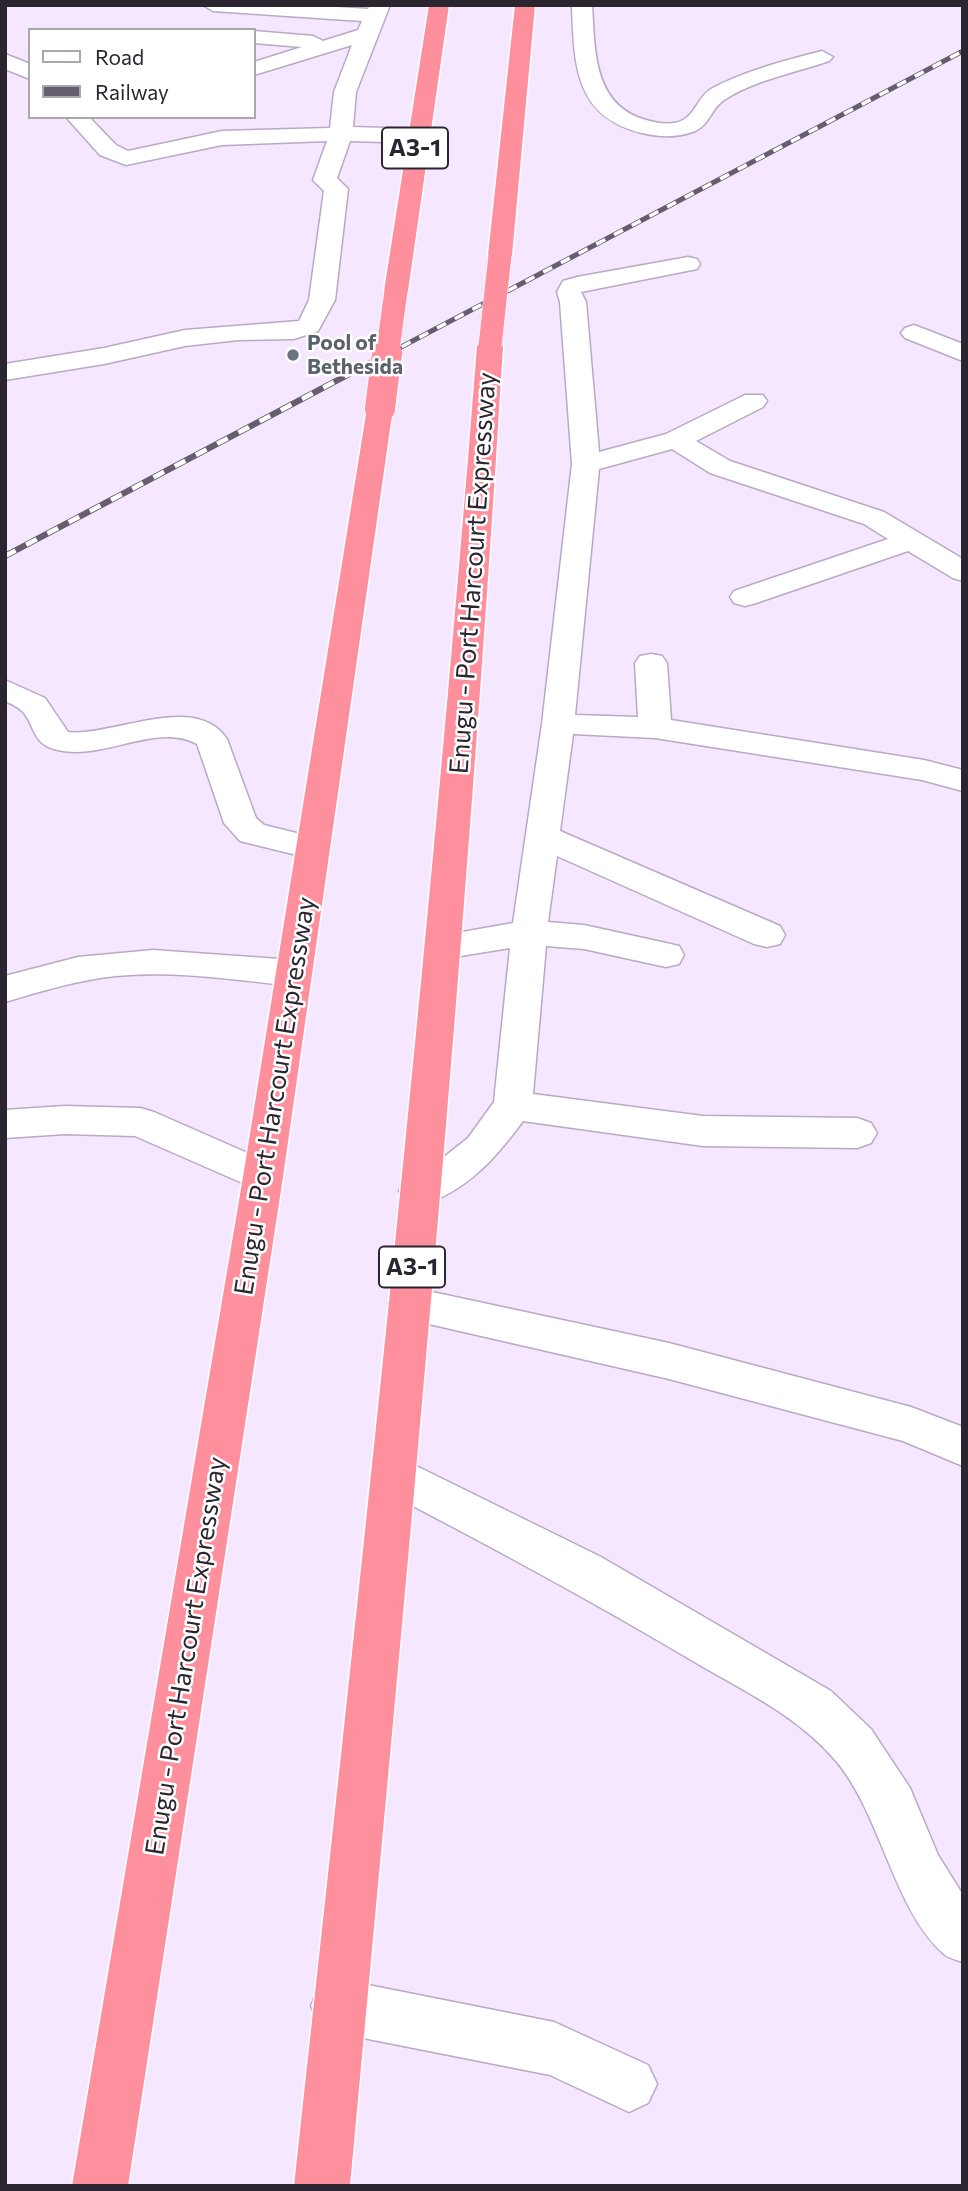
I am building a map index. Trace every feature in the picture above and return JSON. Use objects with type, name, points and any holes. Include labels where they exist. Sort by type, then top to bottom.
[{"type":"highway","name":"Enugu - Port Harcourt Expressway","points":[[100,2186],[263,1177],[380,408],[417,136],[439,5]]},
{"type":"highway","name":"Enugu - Port Harcourt Expressway","points":[[322,2186],[338,2006],[394,1474],[467,679],[490,346],[525,5]]},
{"type":"street","points":[[214,5],[374,18]]},
{"type":"street","points":[[582,5],[584,44],[593,91],[603,107],[619,118],[656,129],[688,127],[700,118],[715,96],[822,57]]},
{"type":"street","points":[[256,68],[329,44],[374,18]]},
{"type":"street","points":[[5,372],[104,356],[185,338],[238,332],[294,331],[310,326],[322,300],[336,189],[326,180],[342,122],[345,92],[374,18]]},
{"type":"street","points":[[256,37],[329,44]]},
{"type":"street","points":[[5,60],[28,72]]},
{"type":"street","points":[[320,111],[342,122],[417,136]]},
{"type":"street","points":[[79,119],[107,150],[126,158],[222,138],[342,122]]},
{"type":"street","points":[[419,1191],[453,1172],[482,1148],[513,1105],[529,932],[558,724],[586,464],[573,302],[569,292],[572,286],[688,264]]},
{"type":"street","points":[[914,333],[963,353]]},
{"type":"street","points":[[586,464],[676,440],[754,401]]},
{"type":"street","points":[[676,440],[720,467],[874,518],[963,572]]},
{"type":"street","points":[[744,597],[912,540]]},
{"type":"street","points":[[651,663],[656,728]]},
{"type":"street","points":[[5,689],[36,706],[45,729],[53,738],[65,742],[85,743],[186,725],[200,730],[211,739],[241,822],[252,833],[313,848]]},
{"type":"street","points":[[558,724],[656,728],[924,770],[963,781]]},
{"type":"street","points":[[542,836],[767,935]]},
{"type":"street","points":[[442,947],[529,932],[584,937],[666,955]]},
{"type":"street","points":[[5,989],[89,968],[154,962],[294,973]]},
{"type":"street","points":[[513,1105],[703,1131],[857,1133]]},
{"type":"street","points":[[5,1124],[65,1119],[139,1122],[263,1177]]},
{"type":"street","points":[[409,1304],[668,1361],[911,1425],[963,1447]]},
{"type":"street","points":[[394,1474],[584,1572],[814,1707],[854,1745],[892,1805],[919,1872],[943,1912],[963,1936]]},
{"type":"street","points":[[338,2006],[554,2049],[629,2084]]},
{"type":"railway","points":[[384,356],[963,51]]},
{"type":"railway","points":[[5,556],[387,354]]},
{"type":"place","name":"Pool of Bethesida","points":[[293,355]]}]
